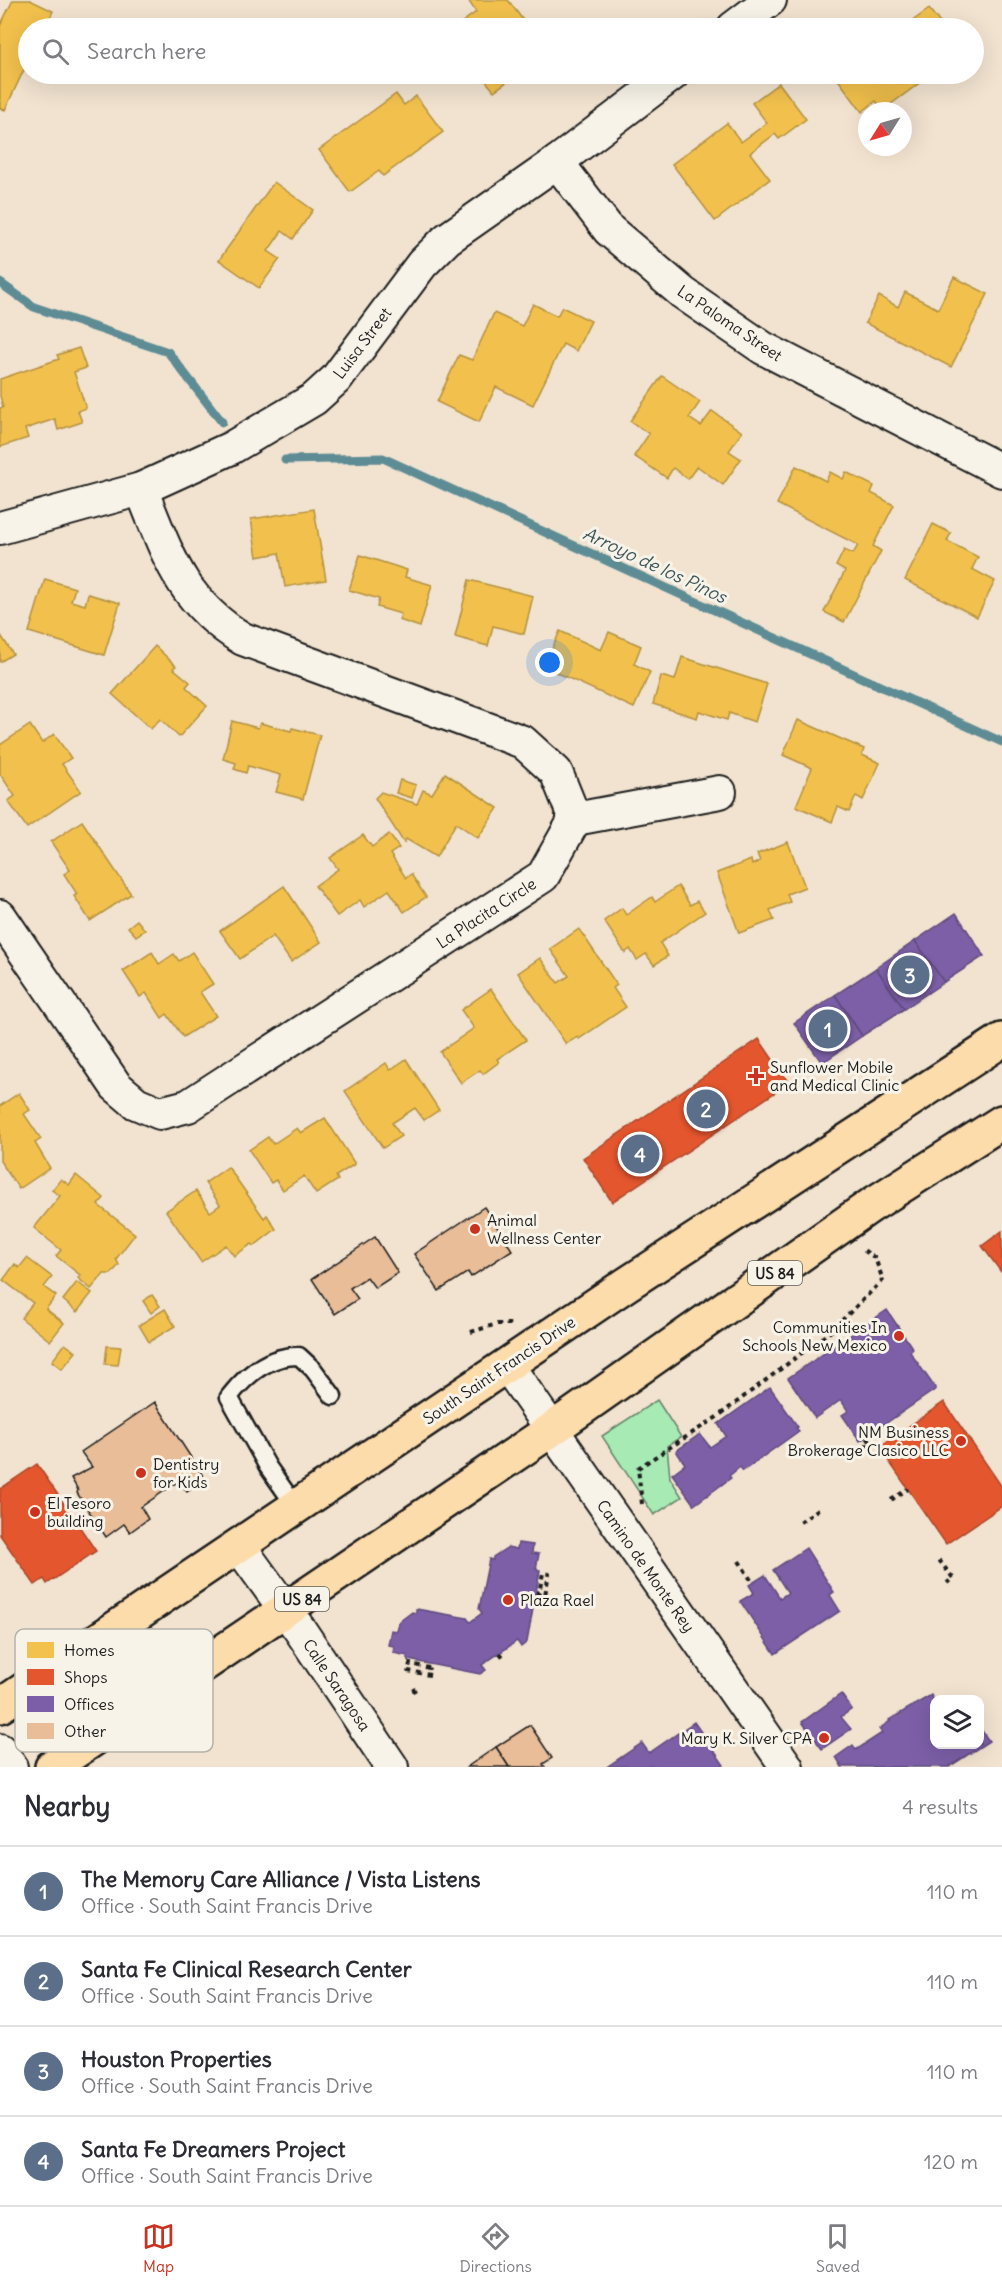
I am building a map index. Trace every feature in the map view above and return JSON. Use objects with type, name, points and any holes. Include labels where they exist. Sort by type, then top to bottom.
[{"type":"highway","name":"South Saint Francis Drive","points":[[115,1629],[507,1365],[1002,1040]]},
{"type":"highway","name":"US 84","points":[[213,1659],[551,1430],[870,1206],[1002,1122]]},
{"type":"highway","name":"South Saint Francis Drive","points":[[0,1706],[15,1696]]},
{"type":"highway","name":"US 84","points":[[52,1767],[74,1752]]},
{"type":"street","points":[[746,18],[770,0]]},
{"type":"street","name":"Luisa Street","points":[[0,528],[141,489],[231,448],[314,399],[336,379],[422,264],[447,239],[661,84]]},
{"type":"street","name":"La Paloma Street","points":[[556,162],[609,230],[683,293],[763,348],[1002,471]]},
{"type":"street","points":[[141,489],[182,583],[220,625],[243,639],[523,742],[556,772],[575,819],[720,792]]},
{"type":"street","name":"La Placita Circle","points":[[0,916],[116,1086],[136,1103],[160,1113],[188,1106],[543,876],[575,819]]},
{"type":"street","name":"Camino de Monte Rey","points":[[507,1365],[787,1767]]},
{"type":"street","name":"Calle Saragosa","points":[[239,1546],[392,1767]]},
{"type":"street","points":[[0,1750],[11,1767]]},
{"type":"lane","points":[[296,1507],[268,1467],[229,1397],[240,1382],[273,1360],[287,1355],[299,1356],[313,1369],[333,1396]]},
{"type":"path","points":[[642,1505],[638,1468],[717,1417],[831,1331],[884,1280],[875,1258],[860,1247]]},
{"type":"path","points":[[865,1446],[871,1443],[867,1437]]},
{"type":"path","points":[[891,1500],[908,1489]]},
{"type":"path","points":[[800,1522],[820,1508]]},
{"type":"path","points":[[939,1560],[953,1578],[947,1583]]},
{"type":"path","points":[[739,1561],[751,1580]]},
{"type":"path","points":[[536,1592],[539,1593],[543,1573],[549,1574],[544,1600]]},
{"type":"path","points":[[500,1653],[504,1658]]},
{"type":"path","points":[[430,1664],[429,1668],[410,1664],[408,1671],[430,1675]]},
{"type":"green space","points":[[657,1400],[681,1437],[667,1446],[670,1478],[682,1497],[654,1515],[602,1436]]},
{"type":"building: Homes","points":[[13,0],[30,0],[53,11],[50,18],[18,18],[18,82],[5,110],[0,108],[0,26]]},
{"type":"building: Homes","points":[[468,0],[508,0],[522,18],[468,18],[476,12]]},
{"type":"building: Homes","points":[[929,9],[936,18],[917,18]]},
{"type":"building: Homes","points":[[488,84],[504,84],[494,91]]},
{"type":"building: Homes","points":[[780,84],[806,119],[779,139],[775,134],[750,153],[770,179],[715,221],[672,164],[727,123],[741,142],[767,123],[752,103]]},
{"type":"building: Homes","points":[[841,84],[918,84],[894,102],[858,102],[858,107]]},
{"type":"building: Homes","points":[[396,94],[404,105],[416,96],[443,132],[383,176],[379,171],[350,192],[319,150]]},
{"type":"building: Homes","points":[[274,182],[313,210],[293,239],[282,231],[268,251],[280,259],[259,288],[219,260]]},
{"type":"building: Homes","points":[[954,277],[988,294],[951,367],[865,323],[879,296],[898,307],[905,292],[938,309]]},
{"type":"building: Homes","points":[[533,304],[557,316],[562,307],[591,321],[576,351],[563,344],[533,405],[496,387],[479,422],[437,402],[459,355],[472,360],[494,313],[522,326]]},
{"type":"building: Homes","points":[[79,348],[86,368],[74,372],[86,408],[78,411],[82,422],[58,430],[55,419],[25,429],[28,438],[0,447],[0,408],[3,407],[0,396],[0,379],[59,359],[57,355]]},
{"type":"building: Homes","points":[[662,376],[700,402],[689,418],[701,426],[712,411],[742,432],[729,451],[741,459],[723,485],[697,466],[688,479],[673,468],[667,478],[634,456],[649,434],[630,421]]},
{"type":"building: Homes","points":[[796,466],[826,481],[830,472],[843,479],[846,472],[874,486],[871,493],[894,505],[873,546],[881,551],[844,622],[824,612],[845,571],[836,566],[844,550],[853,554],[858,545],[777,504]]},
{"type":"building: Homes","points":[[314,509],[326,580],[285,587],[279,553],[257,557],[251,519]]},
{"type":"building: Homes","points":[[933,524],[951,533],[947,541],[978,557],[972,569],[995,581],[977,617],[905,580]]},
{"type":"building: Homes","points":[[360,555],[407,570],[405,577],[432,585],[420,627],[399,620],[401,614],[377,607],[379,599],[349,590]]},
{"type":"building: Homes","points":[[45,579],[75,588],[71,601],[85,605],[88,594],[120,603],[104,655],[29,632]]},
{"type":"building: Homes","points":[[469,580],[533,596],[524,634],[493,626],[488,646],[455,637]]},
{"type":"building: Homes","points":[[560,631],[601,650],[609,632],[641,646],[634,664],[650,672],[634,708],[544,667]]},
{"type":"building: Homes","points":[[0,634],[13,654],[0,662]]},
{"type":"building: Homes","points":[[155,646],[176,666],[173,668],[190,682],[186,687],[207,706],[179,737],[160,719],[151,729],[112,694]]},
{"type":"building: Homes","points":[[682,657],[767,684],[755,722],[729,713],[727,720],[699,711],[697,718],[653,704],[661,676],[675,680]]},
{"type":"building: Homes","points":[[798,720],[864,749],[862,755],[880,763],[863,800],[856,796],[849,812],[838,807],[832,822],[796,806],[812,768],[783,755]]},
{"type":"building: Homes","points":[[232,721],[258,728],[260,723],[320,735],[303,799],[276,792],[281,775],[248,766],[246,773],[234,769],[236,763],[223,759]]},
{"type":"building: Homes","points":[[30,725],[42,743],[54,734],[71,758],[62,764],[81,791],[27,828],[8,801],[15,796],[0,774],[0,745]]},
{"type":"building: Homes","points":[[445,773],[498,808],[478,838],[456,823],[436,857],[406,839],[404,843],[375,798],[381,792],[417,804],[423,790],[432,794]]},
{"type":"building: Homes","points":[[400,780],[416,785],[412,798],[396,793]]},
{"type":"building: Homes","points":[[82,821],[131,894],[90,921],[74,896],[77,894],[64,874],[70,870],[51,842]]},
{"type":"building: Homes","points":[[389,834],[399,848],[390,854],[406,878],[411,874],[426,897],[404,912],[389,890],[364,907],[360,900],[337,916],[315,886],[338,869],[330,858],[363,835],[372,847]]},
{"type":"building: Homes","points":[[788,842],[805,887],[787,894],[790,902],[770,910],[774,920],[739,933],[717,873],[751,860],[752,865],[760,861],[757,854]]},
{"type":"building: Homes","points":[[284,886],[321,942],[291,962],[273,936],[240,959],[220,931]]},
{"type":"building: Homes","points":[[678,886],[690,905],[697,901],[705,912],[660,943],[668,956],[654,965],[646,954],[637,960],[630,949],[625,953],[604,921],[622,908],[626,915],[652,897],[655,902]]},
{"type":"building: Homes","points":[[137,920],[145,930],[136,936],[128,927]]},
{"type":"building: Homes","points":[[579,929],[617,985],[613,988],[626,1007],[579,1039],[577,1037],[566,1044],[518,973],[540,958],[558,983],[569,976],[550,949]]},
{"type":"building: Homes","points":[[152,952],[159,964],[174,954],[179,961],[192,952],[213,984],[200,992],[216,1016],[183,1037],[167,1014],[162,1018],[146,993],[140,997],[123,971]]},
{"type":"building: Homes","points":[[491,989],[526,1040],[497,1059],[499,1062],[483,1074],[480,1070],[461,1083],[440,1052],[474,1028],[461,1010]]},
{"type":"building: Homes","points":[[406,1059],[439,1110],[424,1120],[415,1108],[392,1123],[401,1136],[383,1148],[345,1091],[386,1063],[390,1070]]},
{"type":"building: Homes","points":[[19,1093],[30,1110],[24,1114],[41,1139],[35,1143],[50,1168],[19,1189],[0,1161],[0,1106]]},
{"type":"building: Homes","points":[[325,1118],[355,1164],[336,1176],[338,1180],[316,1194],[304,1176],[283,1190],[276,1180],[271,1183],[249,1150],[268,1137],[273,1144],[297,1128],[301,1133]]},
{"type":"building: Homes","points":[[228,1167],[264,1218],[267,1215],[276,1229],[254,1246],[252,1244],[234,1256],[226,1245],[201,1262],[166,1211],[196,1191],[210,1212],[220,1205],[205,1183]]},
{"type":"building: Homes","points":[[76,1175],[104,1198],[98,1205],[135,1234],[116,1259],[119,1265],[111,1274],[104,1274],[91,1289],[78,1278],[80,1275],[56,1256],[61,1250],[34,1228],[60,1196],[52,1190],[61,1179],[69,1185]]},
{"type":"building: Homes","points":[[27,1258],[52,1277],[44,1287],[56,1296],[46,1309],[64,1323],[50,1341],[21,1318],[33,1303],[3,1280],[15,1264],[19,1268]]},
{"type":"building: Homes","points":[[77,1282],[92,1293],[77,1312],[63,1300]]},
{"type":"building: Homes","points":[[152,1295],[160,1306],[151,1313],[143,1301]]},
{"type":"building: Homes","points":[[165,1309],[175,1326],[149,1342],[139,1325]]},
{"type":"building: Homes","points":[[65,1344],[76,1352],[62,1369],[52,1361]]},
{"type":"building: Homes","points":[[107,1346],[121,1347],[118,1365],[105,1364]]},
{"type":"building: Shops","points":[[759,1039],[789,1083],[612,1202],[583,1158]]},
{"type":"building: Shops","points":[[1002,1231],[1002,1272],[1001,1272],[982,1246]]},
{"type":"building: Shops","points":[[944,1402],[1002,1487],[1002,1506],[946,1544],[879,1447]]},
{"type":"building: Shops","name":"El Tesoro building","points":[[37,1464],[96,1551],[47,1584],[44,1579],[35,1585],[0,1535],[0,1489]]},
{"type":"building: Offices","points":[[956,913],[984,956],[944,982],[915,941]]},
{"type":"building: Offices","points":[[915,941],[944,982],[904,1009],[876,968]]},
{"type":"building: Offices","points":[[876,968],[904,1009],[862,1036],[835,995]]},
{"type":"building: Offices","points":[[835,995],[862,1036],[822,1063],[794,1023]]},
{"type":"building: Offices","points":[[887,1310],[913,1349],[910,1352],[936,1389],[860,1441],[842,1415],[848,1411],[841,1400],[815,1418],[788,1378]]},
{"type":"building: Offices","points":[[770,1387],[799,1431],[743,1471],[740,1467],[729,1476],[731,1478],[694,1505],[672,1474],[685,1464],[676,1451],[700,1434],[710,1447],[726,1436],[718,1424]]},
{"type":"building: Offices","name":"Plaza Rael","points":[[518,1543],[533,1545],[532,1553],[539,1554],[536,1569],[540,1570],[527,1642],[521,1647],[517,1641],[482,1665],[486,1670],[480,1674],[408,1660],[408,1656],[393,1653],[394,1646],[388,1645],[391,1630],[397,1631],[399,1622],[412,1612],[416,1613],[416,1609],[467,1618],[470,1622],[482,1613],[479,1609],[489,1559],[493,1560],[493,1557],[508,1547],[517,1549]]},
{"type":"building: Offices","points":[[806,1548],[834,1592],[830,1595],[840,1611],[775,1654],[740,1601],[754,1593],[749,1585],[765,1575],[780,1598],[788,1593],[773,1570]]},
{"type":"building: Offices","points":[[841,1694],[852,1709],[841,1717],[851,1729],[822,1749],[802,1722]]},
{"type":"building: Offices","points":[[930,1696],[930,1749],[977,1749],[949,1767],[842,1767],[836,1757],[853,1745],[856,1750],[882,1733],[879,1729],[889,1720]]},
{"type":"building: Offices","points":[[694,1722],[724,1765],[721,1767],[608,1766],[642,1743],[649,1753]]},
{"type":"building: Offices","points":[[984,1734],[989,1741],[984,1744]]},
{"type":"building: Other","name":"Animal Wellness Center","points":[[484,1207],[512,1250],[471,1277],[468,1272],[439,1291],[414,1254]]},
{"type":"building: Other","points":[[375,1237],[398,1273],[375,1288],[367,1277],[350,1288],[358,1299],[335,1314],[312,1279]]},
{"type":"building: Other","name":"Dentistry for Kids","points":[[155,1402],[205,1479],[187,1492],[179,1481],[141,1507],[148,1519],[130,1532],[124,1524],[106,1537],[77,1493],[78,1490],[71,1478],[92,1467],[81,1452]]},
{"type":"building: Other","points":[[530,1725],[552,1758],[543,1764],[545,1767],[509,1767],[496,1747]]},
{"type":"building: Other","points":[[496,1747],[509,1767],[467,1767]]},
{"type":"waterway","name":"Arroyo de los Pinos","points":[[0,283],[34,307],[168,352],[222,422]]},
{"type":"waterway","name":"Arroyo de los Pinos","points":[[285,460],[383,458],[1002,742]]},
{"type":"place","name":"Houston Properties","points":[[910,975]]},
{"type":"place","name":"The Memory Care Alliance / Vista Listens","points":[[828,1029]]},
{"type":"place","name":"Sunflower Mobile and Medical Clinic","points":[[756,1076]]},
{"type":"place","name":"Santa Fe Clinical Research Center","points":[[706,1109]]},
{"type":"place","name":"Santa Fe Dreamers Project","points":[[640,1154]]},
{"type":"place","name":"Animal Wellness Center","points":[[475,1229]]},
{"type":"place","name":"Communities In Schools New Mexico","points":[[899,1336]]},
{"type":"place","name":"NM Business Brokerage Clasico LLC","points":[[961,1441]]},
{"type":"place","name":"Dentistry for Kids","points":[[141,1473]]},
{"type":"place","name":"El Tesoro building","points":[[35,1512]]},
{"type":"place","name":"Plaza Rael","points":[[508,1600]]},
{"type":"place","name":"Mary K. Silver CPA","points":[[824,1738]]}]
